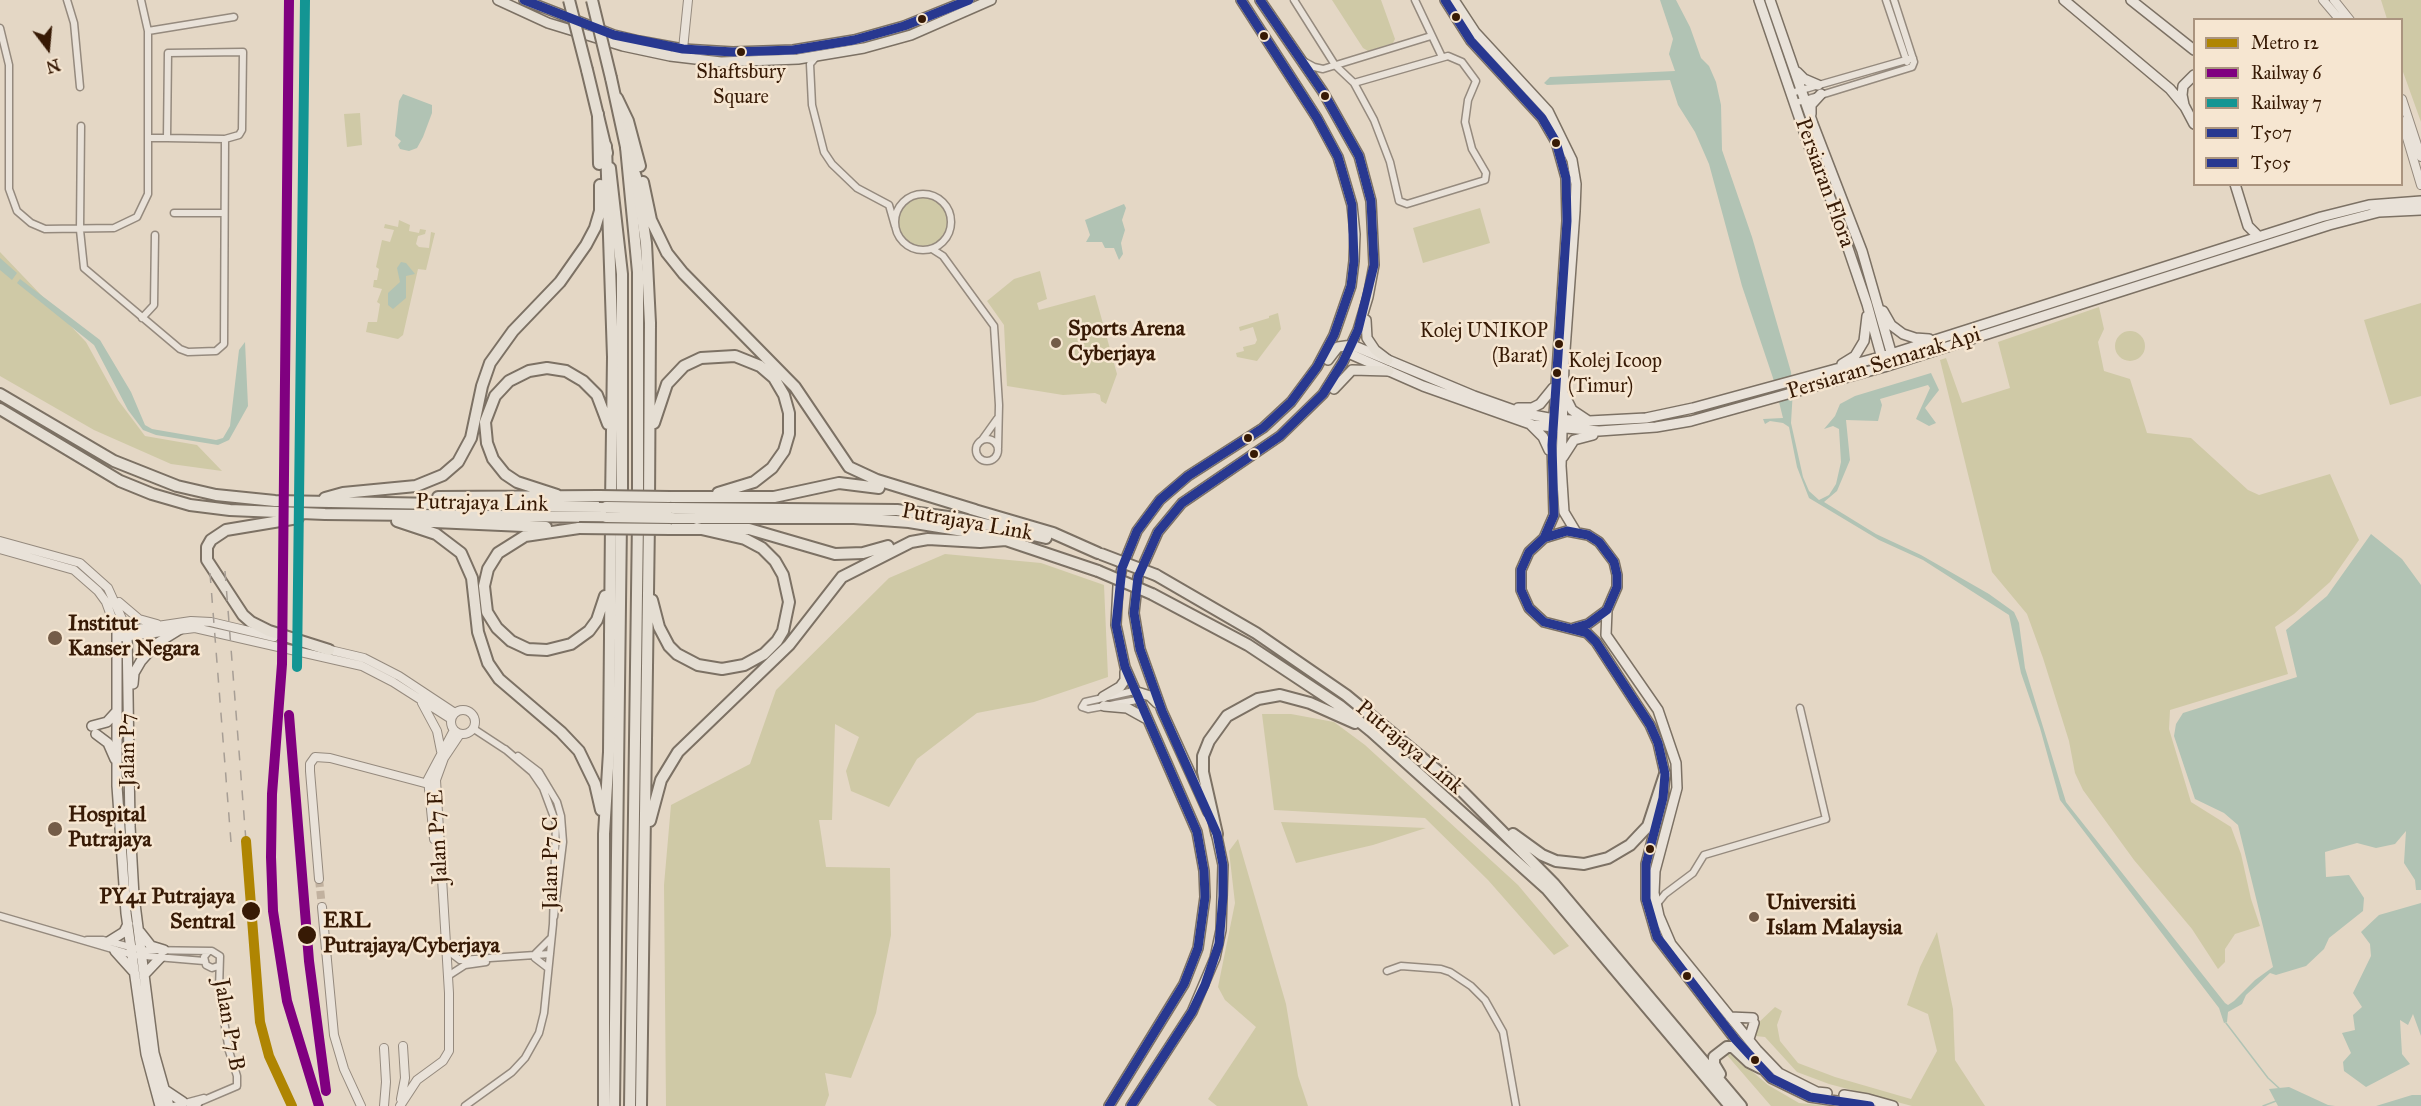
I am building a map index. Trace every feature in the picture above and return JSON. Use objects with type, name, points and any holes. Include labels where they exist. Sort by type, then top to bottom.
[{"type":"highway","points":[[569,0],[606,146],[620,245],[624,357],[614,1106]]},
{"type":"highway","points":[[592,0],[617,98],[626,147],[638,272],[640,341],[630,1106]]},
{"type":"highway","points":[[617,98],[628,121],[651,220],[667,253],[683,273],[795,387],[839,456],[849,467],[866,476],[1053,533],[1100,553]]},
{"type":"highway","points":[[314,501],[343,493],[416,486],[443,475],[458,462],[467,448],[482,386],[496,353],[569,272],[595,228],[601,195],[598,114]]},
{"type":"highway","points":[[603,1106],[604,834],[609,752],[612,447],[612,268],[605,168],[606,146]]},
{"type":"highway","points":[[626,147],[636,177],[646,243],[650,323],[649,588],[641,1106]]},
{"type":"highway","points":[[650,447],[660,399],[672,377],[684,366],[701,358],[727,355],[744,358],[760,366],[779,386],[787,403],[789,423],[784,452],[772,468],[754,482],[699,498]]},
{"type":"highway","points":[[557,495],[526,486],[499,467],[489,451],[485,434],[490,405],[509,381],[538,369],[566,371],[591,388],[606,415],[612,447]]},
{"type":"highway","name":"Putrajaya Link","points":[[0,394],[95,452],[160,480],[226,497],[606,512]]},
{"type":"highway","name":"Putrajaya Link","points":[[0,409],[105,473],[152,494],[190,505],[230,510],[325,514],[606,512],[885,520],[949,528],[1006,540],[1098,571],[1152,594],[1248,645],[1340,706],[1371,731],[1547,889],[1736,1105]]},
{"type":"highway","points":[[406,503],[424,498],[528,495],[774,497],[846,483],[870,485],[975,510]]},
{"type":"highway","name":"Putrajaya Link","points":[[672,513],[897,510],[992,525],[1100,553],[1156,575],[1256,633],[1346,695],[1462,791],[1554,884],[1736,1105]]},
{"type":"highway","points":[[325,514],[226,530],[212,540],[207,547],[207,560],[243,615],[257,626],[328,654]]},
{"type":"highway","points":[[359,514],[397,521],[507,526],[749,529],[816,550],[846,555],[863,553],[926,536],[980,542]]},
{"type":"highway","points":[[397,521],[436,534],[461,553],[472,578],[478,632],[488,663],[504,684],[561,732],[579,751],[595,784],[604,834]]},
{"type":"highway","points":[[579,528],[525,536],[504,548],[488,569],[484,586],[485,604],[492,620],[502,634],[528,649],[556,649],[584,636],[597,620],[609,578]]},
{"type":"highway","points":[[649,588],[659,627],[677,654],[688,662],[710,668],[734,667],[754,661],[772,648],[783,631],[789,602],[779,567],[769,554],[755,543],[697,528]]},
{"type":"highway","points":[[645,878],[652,811],[661,780],[672,759],[708,721],[789,645],[842,577],[911,542],[928,539],[980,542],[1006,540]]},
{"type":"highway","points":[[1217,834],[1203,772],[1203,756],[1218,728],[1237,708],[1258,699],[1280,695],[1310,703],[1371,731]]},
{"type":"highway","points":[[1462,791],[1542,855],[1556,861],[1584,864],[1619,853],[1640,836],[1653,816],[1665,774]]},
{"type":"highway","points":[[1736,1105],[1733,1092],[1715,1068],[1716,1054],[1733,1047],[1749,1062],[1761,1068]]},
{"type":"main road","points":[[498,0],[548,23],[623,46],[670,56],[721,62],[864,48],[911,35],[992,0]]},
{"type":"main road","points":[[524,0],[614,34],[683,49],[810,55],[904,26],[969,0]]},
{"type":"main road","points":[[1241,0],[1325,132],[1345,177],[1356,234],[1351,301],[1341,334],[1347,348]]},
{"type":"main road","points":[[1260,0],[1320,86],[1353,143],[1367,183],[1374,246],[1365,330],[1375,350],[1388,360]]},
{"type":"main road","points":[[1445,0],[1466,34],[1542,118],[1556,142],[1564,165],[1567,221],[1554,515],[1544,538]]},
{"type":"main road","points":[[1454,0],[1476,32],[1548,111],[1572,160],[1576,184],[1575,228],[1559,386],[1572,410],[1589,421]]},
{"type":"main road","name":"Persiaran Flora","points":[[1759,0],[1791,93],[1800,102],[1813,124],[1848,213],[1877,298],[1886,355],[1884,367]]},
{"type":"main road","name":"Persiaran Flora","points":[[1770,0],[1795,70],[1801,90],[1800,102],[1864,298],[1886,355],[1894,364]]},
{"type":"main road","points":[[2064,0],[2100,33],[2158,78],[2185,107]]},
{"type":"main road","points":[[2131,0],[2193,49]]},
{"type":"main road","points":[[1795,70],[1820,89],[1810,105],[1813,124]]},
{"type":"main road","points":[[2193,76],[2183,86],[2182,95],[2193,122]]},
{"type":"main road","points":[[2233,186],[2243,232],[2242,241]]},
{"type":"main road","points":[[2234,186],[2248,226],[2258,236]]},
{"type":"main road","name":"Persiaran Semarak Api","points":[[1347,348],[1388,360],[1490,402],[1558,424],[1664,415],[1886,355],[2242,241],[2355,208],[2421,201]]},
{"type":"main road","name":"Persiaran Semarak Api","points":[[1347,348],[1389,371],[1490,412],[1528,424],[1558,424],[1622,430],[1673,425],[1894,364],[2329,225],[2379,213],[2421,210]]},
{"type":"main road","points":[[1291,402],[1331,342],[1351,286]]},
{"type":"main road","points":[[1291,427],[1323,394],[1347,348],[1368,297]]},
{"type":"main road","points":[[1820,372],[1849,360],[1861,347],[1867,328],[1864,298]]},
{"type":"main road","points":[[1877,298],[1892,325],[1908,337],[1922,339],[1953,334]]},
{"type":"main road","points":[[1103,702],[1125,680],[1125,667],[1116,625],[1118,586],[1127,554],[1143,522],[1159,501],[1178,484],[1263,428],[1313,383],[1334,350],[1347,348]]},
{"type":"main road","points":[[1131,1106],[1192,1012],[1215,958],[1221,930],[1223,896],[1223,865],[1217,834],[1162,711],[1136,634],[1134,606],[1143,563],[1158,532],[1173,512],[1195,492],[1316,408],[1352,370],[1389,371]]},
{"type":"main road","points":[[1490,402],[1532,408],[1559,386]]},
{"type":"main road","points":[[1528,424],[1544,436],[1556,461],[1564,512],[1576,532]]},
{"type":"main road","points":[[1556,461],[1578,438],[1622,430]]},
{"type":"main road","points":[[1870,1106],[1803,1095],[1777,1083],[1761,1068],[1665,950],[1651,924],[1646,899],[1646,864],[1658,820],[1665,774],[1662,753],[1650,725],[1596,642],[1587,633],[1544,622],[1524,600],[1520,581],[1524,561],[1529,552],[1544,538],[1556,533],[1576,532],[1599,542],[1614,562],[1617,587],[1607,610],[1606,635],[1658,710],[1676,763],[1677,788],[1654,882],[1657,905],[1671,944],[1749,1040],[1779,1073],[1817,1092],[1868,1099],[1893,1106]]},
{"type":"main road","points":[[1574,628],[1588,624],[1607,610]]},
{"type":"main road","points":[[129,700],[134,673],[141,661],[156,644],[182,628]]},
{"type":"main road","name":"Jalan P7","points":[[123,634],[129,700],[130,826],[138,930],[137,953]]},
{"type":"main road","name":"Jalan P7","points":[[123,634],[117,711],[117,786],[128,924],[137,953],[159,1090],[188,1104]]},
{"type":"main road","points":[[1109,1106],[1184,984],[1202,929],[1204,871],[1197,832],[1125,667]]},
{"type":"main road","points":[[1138,695],[1147,683],[1147,669]]},
{"type":"main road","points":[[1138,695],[1154,699],[1162,711]]},
{"type":"main road","points":[[1103,702],[1127,708],[1147,720]]},
{"type":"main road","points":[[117,711],[107,722],[94,730],[112,750],[117,786]]},
{"type":"main road","points":[[108,942],[124,932],[128,924]]},
{"type":"main road","points":[[115,951],[140,976],[162,953],[151,946],[138,930]]},
{"type":"main road","points":[[1730,1017],[1754,1020],[1749,1040]]},
{"type":"main road","points":[[159,1090],[188,1104]]},
{"type":"main road","points":[[151,1106],[159,1090]]},
{"type":"main road","points":[[159,1090],[160,1106]]},
{"type":"street","points":[[67,0],[74,23],[80,87]]},
{"type":"street","points":[[0,27],[10,72],[9,176],[13,203],[22,217],[38,226],[56,230],[114,228],[137,217],[148,194],[148,27],[141,0]]},
{"type":"street","points":[[683,49],[688,0]]},
{"type":"street","points":[[1294,0],[1335,65],[1354,83],[1383,142],[1401,203],[1407,204],[1482,181],[1487,177],[1472,149],[1465,122],[1468,100],[1476,81],[1455,57],[1442,57],[1354,83]]},
{"type":"street","points":[[1415,0],[1442,57]]},
{"type":"street","points":[[1791,93],[1820,89],[1910,68],[1914,63],[1910,59],[1886,0]]},
{"type":"street","points":[[1894,0],[1910,59]]},
{"type":"street","points":[[2323,0],[2338,18]]},
{"type":"street","points":[[2334,0],[2348,18]]},
{"type":"street","points":[[148,27],[234,17]]},
{"type":"street","points":[[1302,60],[1322,70],[1431,36]]},
{"type":"street","points":[[149,138],[167,138],[234,138],[242,130],[243,52],[169,52],[167,54],[167,138]]},
{"type":"street","points":[[810,55],[813,105],[820,138],[824,152],[844,177],[857,188],[889,205],[898,235],[906,245],[919,250],[932,249],[940,245],[951,226],[946,207],[930,195],[919,195],[895,203],[860,186],[836,162],[820,138]]},
{"type":"street","points":[[1800,102],[1820,89],[1910,59]]},
{"type":"street","points":[[1320,86],[1322,70]]},
{"type":"street","points":[[2403,102],[2421,157]]},
{"type":"street","points":[[2403,124],[2421,185]]},
{"type":"street","points":[[81,126],[80,230],[84,268],[180,350],[216,351],[224,344],[225,138]]},
{"type":"street","points":[[895,226],[899,208],[908,198]]},
{"type":"street","points":[[174,213],[224,213]]},
{"type":"street","points":[[142,318],[154,305],[155,235]]},
{"type":"street","points":[[940,245],[943,256],[994,326],[999,405],[998,448],[993,459],[983,460],[978,456],[976,449],[995,423],[999,405]]},
{"type":"street","points":[[932,249],[943,256]]},
{"type":"street","points":[[981,440],[990,439],[998,448]]},
{"type":"street","name":"Jalan P7","points":[[0,541],[80,563],[99,578],[114,597],[123,634]]},
{"type":"street","name":"Jalan P7","points":[[0,549],[75,570],[98,591],[123,634]]},
{"type":"street","points":[[114,597],[139,619],[159,625]]},
{"type":"street","points":[[123,634],[159,625],[211,622],[328,654],[362,666],[453,716]]},
{"type":"street","points":[[123,634],[182,628],[211,631],[373,663],[399,676],[453,716],[457,732],[468,734],[474,729],[475,718],[470,712],[462,710],[453,716]]},
{"type":"street","points":[[1103,702],[1138,695]]},
{"type":"street","points":[[419,698],[438,731],[441,751]]},
{"type":"street","points":[[1657,905],[1665,894],[1693,873],[1704,855],[1826,819],[1800,708]]},
{"type":"street","name":"Jalan P7 C","points":[[469,1105],[512,1072],[531,1048],[544,1013],[551,938],[558,901],[562,842],[557,802],[539,772],[528,762],[474,729]]},
{"type":"street","name":"Jalan P7 E","points":[[400,1106],[417,1080],[448,1056],[450,1031],[447,950],[429,773],[441,751],[457,732]]},
{"type":"street","name":"Jalan P7 E","points":[[432,785],[457,732]]},
{"type":"street","points":[[319,879],[310,781],[310,764],[315,757],[330,758],[432,785]]},
{"type":"street","points":[[1654,882],[1665,894]]},
{"type":"street","points":[[322,907],[334,1035],[344,1069],[361,1106]]},
{"type":"street","points":[[0,916],[87,940],[115,951],[137,953]]},
{"type":"street","points":[[448,976],[465,965],[535,956],[551,938]]},
{"type":"street","points":[[87,940],[108,942],[137,953]]},
{"type":"street","points":[[447,950],[460,960],[549,956]]},
{"type":"street","name":"Jalan P7 B","points":[[137,953],[208,952],[219,954],[221,961],[218,966],[219,990],[237,1081],[234,1088],[188,1104]]},
{"type":"street","name":"Jalan P7 B","points":[[204,962],[208,952]]},
{"type":"street","name":"Jalan P7 B","points":[[162,953],[204,962],[212,968],[218,966]]},
{"type":"street","points":[[535,956],[548,968]]},
{"type":"street","points":[[1387,971],[1401,966],[1433,968],[1450,972],[1471,986],[1485,1000],[1503,1032],[1516,1106]]},
{"type":"street","points":[[400,1106],[405,1078],[403,1047]]},
{"type":"street","points":[[384,1048],[386,1075],[384,1106]]},
{"type":"shaded area","points":[[1332,0],[1381,0],[1395,39],[1393,43],[1368,51],[1363,48]]},
{"type":"shaded area","points":[[1660,0],[1676,0],[1690,27],[1701,58],[1709,66],[1716,82],[1721,105],[1722,150],[1752,237],[1791,372],[1793,389],[1791,423],[1803,477],[1809,491],[1819,500],[1829,495],[1836,484],[1841,462],[1839,429],[1833,426],[1824,429],[1835,416],[1840,404],[1855,396],[1931,373],[1939,390],[1925,408],[1936,423],[1929,426],[1916,419],[1930,388],[1928,385],[1880,399],[1882,405],[1878,421],[1846,420],[1850,460],[1837,491],[1824,502],[1876,534],[1921,555],[1989,594],[2014,612],[2019,623],[2025,668],[2066,802],[2225,1003],[2228,1005],[2234,1001],[2255,980],[2273,967],[2238,825],[2224,813],[2195,799],[2174,736],[2176,724],[2183,713],[2297,677],[2286,630],[2327,596],[2371,534],[2402,559],[2421,585],[2421,890],[2416,890],[2415,880],[2404,863],[2406,831],[2395,844],[2376,848],[2357,843],[2325,852],[2326,877],[2349,875],[2364,898],[2363,911],[2329,938],[2324,949],[2306,966],[2276,975],[2270,973],[2246,995],[2242,1004],[2228,1012],[2227,1022],[2224,1023],[2219,1008],[2060,800],[2040,728],[2021,673],[2009,615],[1923,560],[1879,540],[1809,498],[1797,467],[1789,427],[1783,423],[1770,421],[1765,424],[1763,419],[1783,418],[1773,378],[1742,286],[1709,164],[1695,132],[1678,105],[1670,80],[1547,85],[1544,83],[1550,77],[1675,71],[1669,54],[1673,39]]},
{"type":"shaded area","points":[[2381,0],[2421,0],[2421,122],[2403,72],[2403,18],[2387,18]]},
{"type":"shaded area","points":[[403,94],[432,105],[432,113],[423,137],[417,148],[409,151],[400,149],[398,145],[401,141],[395,136],[399,101]]},
{"type":"shaded area","points":[[360,113],[362,145],[347,147],[344,114]]},
{"type":"shaded area","points":[[918,198],[928,198],[943,208],[947,222],[946,231],[937,242],[928,246],[918,246],[903,236],[899,227],[899,217],[909,202]]},
{"type":"shaded area","points":[[1124,204],[1126,208],[1122,220],[1125,230],[1121,243],[1123,254],[1119,260],[1114,248],[1105,248],[1102,242],[1086,242],[1090,235],[1085,220]]},
{"type":"shaded area","points":[[1480,208],[1490,243],[1423,263],[1413,228]]},
{"type":"shaded area","points":[[399,220],[410,225],[409,231],[419,233],[420,229],[426,230],[425,234],[418,236],[416,244],[419,247],[429,248],[431,232],[435,233],[426,270],[418,269],[403,335],[398,339],[366,332],[368,322],[377,322],[380,304],[377,302],[382,289],[373,287],[374,280],[377,280],[379,269],[376,267],[382,240],[390,242],[394,230],[384,228],[385,224],[398,227]]},
{"type":"shaded area","points":[[0,252],[86,342],[118,400],[145,436],[197,445],[222,471],[171,464],[94,430],[0,376]]},
{"type":"shaded area","points":[[0,258],[17,273],[12,280],[0,270]]},
{"type":"shaded area","points":[[401,262],[406,263],[415,274],[406,276],[406,298],[393,309],[388,305],[388,293],[400,282],[397,268]]},
{"type":"shaded area","name":"Sports Arena Cyberjaya","points":[[1040,271],[1047,299],[1037,303],[1039,310],[1095,295],[1117,374],[1106,404],[1101,401],[1100,395],[1095,393],[1063,395],[1007,386],[1004,325],[987,301],[1014,279]]},
{"type":"shaded area","points":[[20,279],[100,340],[131,392],[145,425],[152,429],[216,440],[223,438],[230,426],[239,350],[245,342],[248,406],[229,440],[218,445],[156,435],[143,430],[128,410],[94,345],[17,283]]},
{"type":"shaded area","points":[[2421,303],[2421,396],[2390,405],[2364,320]]},
{"type":"shaded area","points":[[2099,307],[2104,329],[2098,342],[2104,371],[2130,379],[2147,433],[2191,438],[2248,490],[2259,495],[2330,474],[2359,540],[2330,582],[2294,614],[2275,627],[2288,674],[2170,710],[2169,729],[2191,802],[2231,827],[2241,854],[2251,899],[2260,926],[2235,934],[2225,949],[2225,962],[2218,969],[2192,929],[2134,860],[2083,790],[2075,773],[2069,741],[2027,614],[1992,572],[1940,360],[1946,358],[1962,403],[2010,388],[1998,342]]},
{"type":"shaded area","points":[[1278,313],[1281,329],[1257,361],[1237,357],[1236,353],[1244,351],[1243,347],[1255,344],[1257,340],[1253,327],[1240,331],[1239,327]]},
{"type":"shaded area","points":[[2130,331],[2141,335],[2145,346],[2141,357],[2130,361],[2119,357],[2115,346],[2119,335]]},
{"type":"shaded area","points":[[945,554],[1041,563],[1104,585],[1108,677],[1034,702],[977,713],[917,759],[889,807],[851,791],[846,771],[859,737],[835,724],[832,820],[819,820],[826,867],[890,868],[891,935],[876,1013],[851,1078],[825,1073],[829,1095],[825,1106],[666,1106],[664,885],[671,805],[750,764],[776,690],[889,578]]},
{"type":"shaded area","points":[[1262,714],[1291,714],[1334,722],[1365,745],[1518,885],[1569,946],[1554,955],[1488,880],[1425,818],[1274,810]]},
{"type":"shaded area","points":[[1281,822],[1426,828],[1373,845],[1296,863]]},
{"type":"shaded area","points":[[1238,839],[1286,1004],[1298,1076],[1308,1106],[1217,1106],[1208,1099],[1256,1027],[1225,1000],[1218,987],[1235,903],[1229,851]]},
{"type":"shaded area","points":[[2421,903],[2421,1036],[2413,1014],[2408,1025],[2400,1020],[2402,1054],[2410,1064],[2366,1087],[2344,1071],[2343,1062],[2351,1053],[2342,1033],[2355,1030],[2353,1015],[2362,1007],[2353,993],[2371,956],[2370,944],[2361,932],[2379,915]]},
{"type":"shaded area","points":[[1937,932],[1953,1009],[1955,1060],[1985,1106],[1912,1106],[1829,1084],[1797,1072],[1765,1037],[1755,1036],[1756,1025],[1775,1007],[1782,1011],[1777,1025],[1780,1041],[1798,1063],[1835,1077],[1911,1099],[1937,1051],[1928,1014],[1907,1005],[1920,967]]},
{"type":"shaded area","points":[[1735,1053],[1740,1061],[1768,1085],[1799,1103],[1831,1106],[1771,1106],[1726,1054]]},
{"type":"shaded area","points":[[2289,1087],[2335,1106],[2278,1106],[2269,1089]]},
{"type":"shaded area","points":[[2412,1095],[2421,1095],[2421,1106],[2376,1106]]},
{"type":"waterway","points":[[2226,1023],[2268,1078],[2280,1089]]},
{"type":"waterway","points":[[2263,1106],[2276,1101]]},
{"type":"tunnel","points":[[319,879],[322,907]]},
{"type":"railway","points":[[225,571],[246,841]]},
{"type":"railway","points":[[210,573],[231,842]]},
{"type":"metro line","name":"12","points":[[246,841],[260,1022],[269,1056],[292,1106]]},
{"type":"rail line","name":"6","points":[[289,0],[282,664],[272,794],[271,857],[273,911],[287,1001],[319,1106]]},
{"type":"rail line","name":"7","points":[[297,667],[305,0]]},
{"type":"rail line","name":"6","points":[[289,715],[309,961],[326,1091]]},
{"type":"transit line","name":"T507","points":[[524,0],[614,35],[683,49],[733,52],[793,50],[854,40],[904,26],[969,0]]},
{"type":"transit line","name":"T507","points":[[1109,1106],[1184,984],[1198,948],[1205,897],[1204,871],[1197,832],[1125,667],[1116,625],[1122,568],[1137,531],[1160,500],[1188,476],[1263,428],[1291,402],[1317,367],[1334,335],[1351,286],[1354,261],[1352,205],[1338,157],[1317,118],[1241,0]]},
{"type":"transit line","name":"T507","points":[[1131,1106],[1192,1012],[1205,985],[1219,944],[1223,896],[1223,865],[1217,834],[1162,711],[1140,649],[1134,613],[1138,577],[1158,532],[1182,503],[1280,436],[1323,394],[1343,362],[1358,330],[1374,265],[1371,201],[1359,156],[1323,92],[1260,0]]},
{"type":"transit line","name":"T505","points":[[1445,0],[1471,41],[1542,118],[1556,142],[1566,178],[1567,221],[1552,445],[1554,515],[1544,538]]},
{"type":"transit line","name":"T505","points":[[1574,628],[1588,624],[1607,610],[1617,587],[1617,575],[1614,562],[1599,542],[1588,535],[1567,531],[1544,538],[1529,552],[1521,570],[1521,590],[1529,608],[1544,622],[1587,633],[1596,642],[1650,725],[1658,743],[1665,774],[1663,798],[1646,864],[1646,899],[1657,937],[1735,1039],[1771,1078],[1810,1097],[1870,1106]]},
{"type":"place","name":"Shaftsbury Square","points":[[741,52]]},
{"type":"place","name":"Sports Arena Cyberjaya","points":[[1056,343]]},
{"type":"place","name":"Kolej UNIKOP (Barat)","points":[[1559,344]]},
{"type":"place","name":"Kolej Icoop (Timur)","points":[[1557,373]]},
{"type":"place","name":"Institut Kanser Negara","points":[[55,638]]},
{"type":"place","name":"Hospital Putrajaya","points":[[55,829]]},
{"type":"place","name":"PY41 Putrajaya Sentral","points":[[251,911]]},
{"type":"place","name":"Universiti Islam Malaysia","points":[[1754,917]]},
{"type":"place","name":"ERL Putrajaya/Cyberjaya","points":[[307,935]]}]
